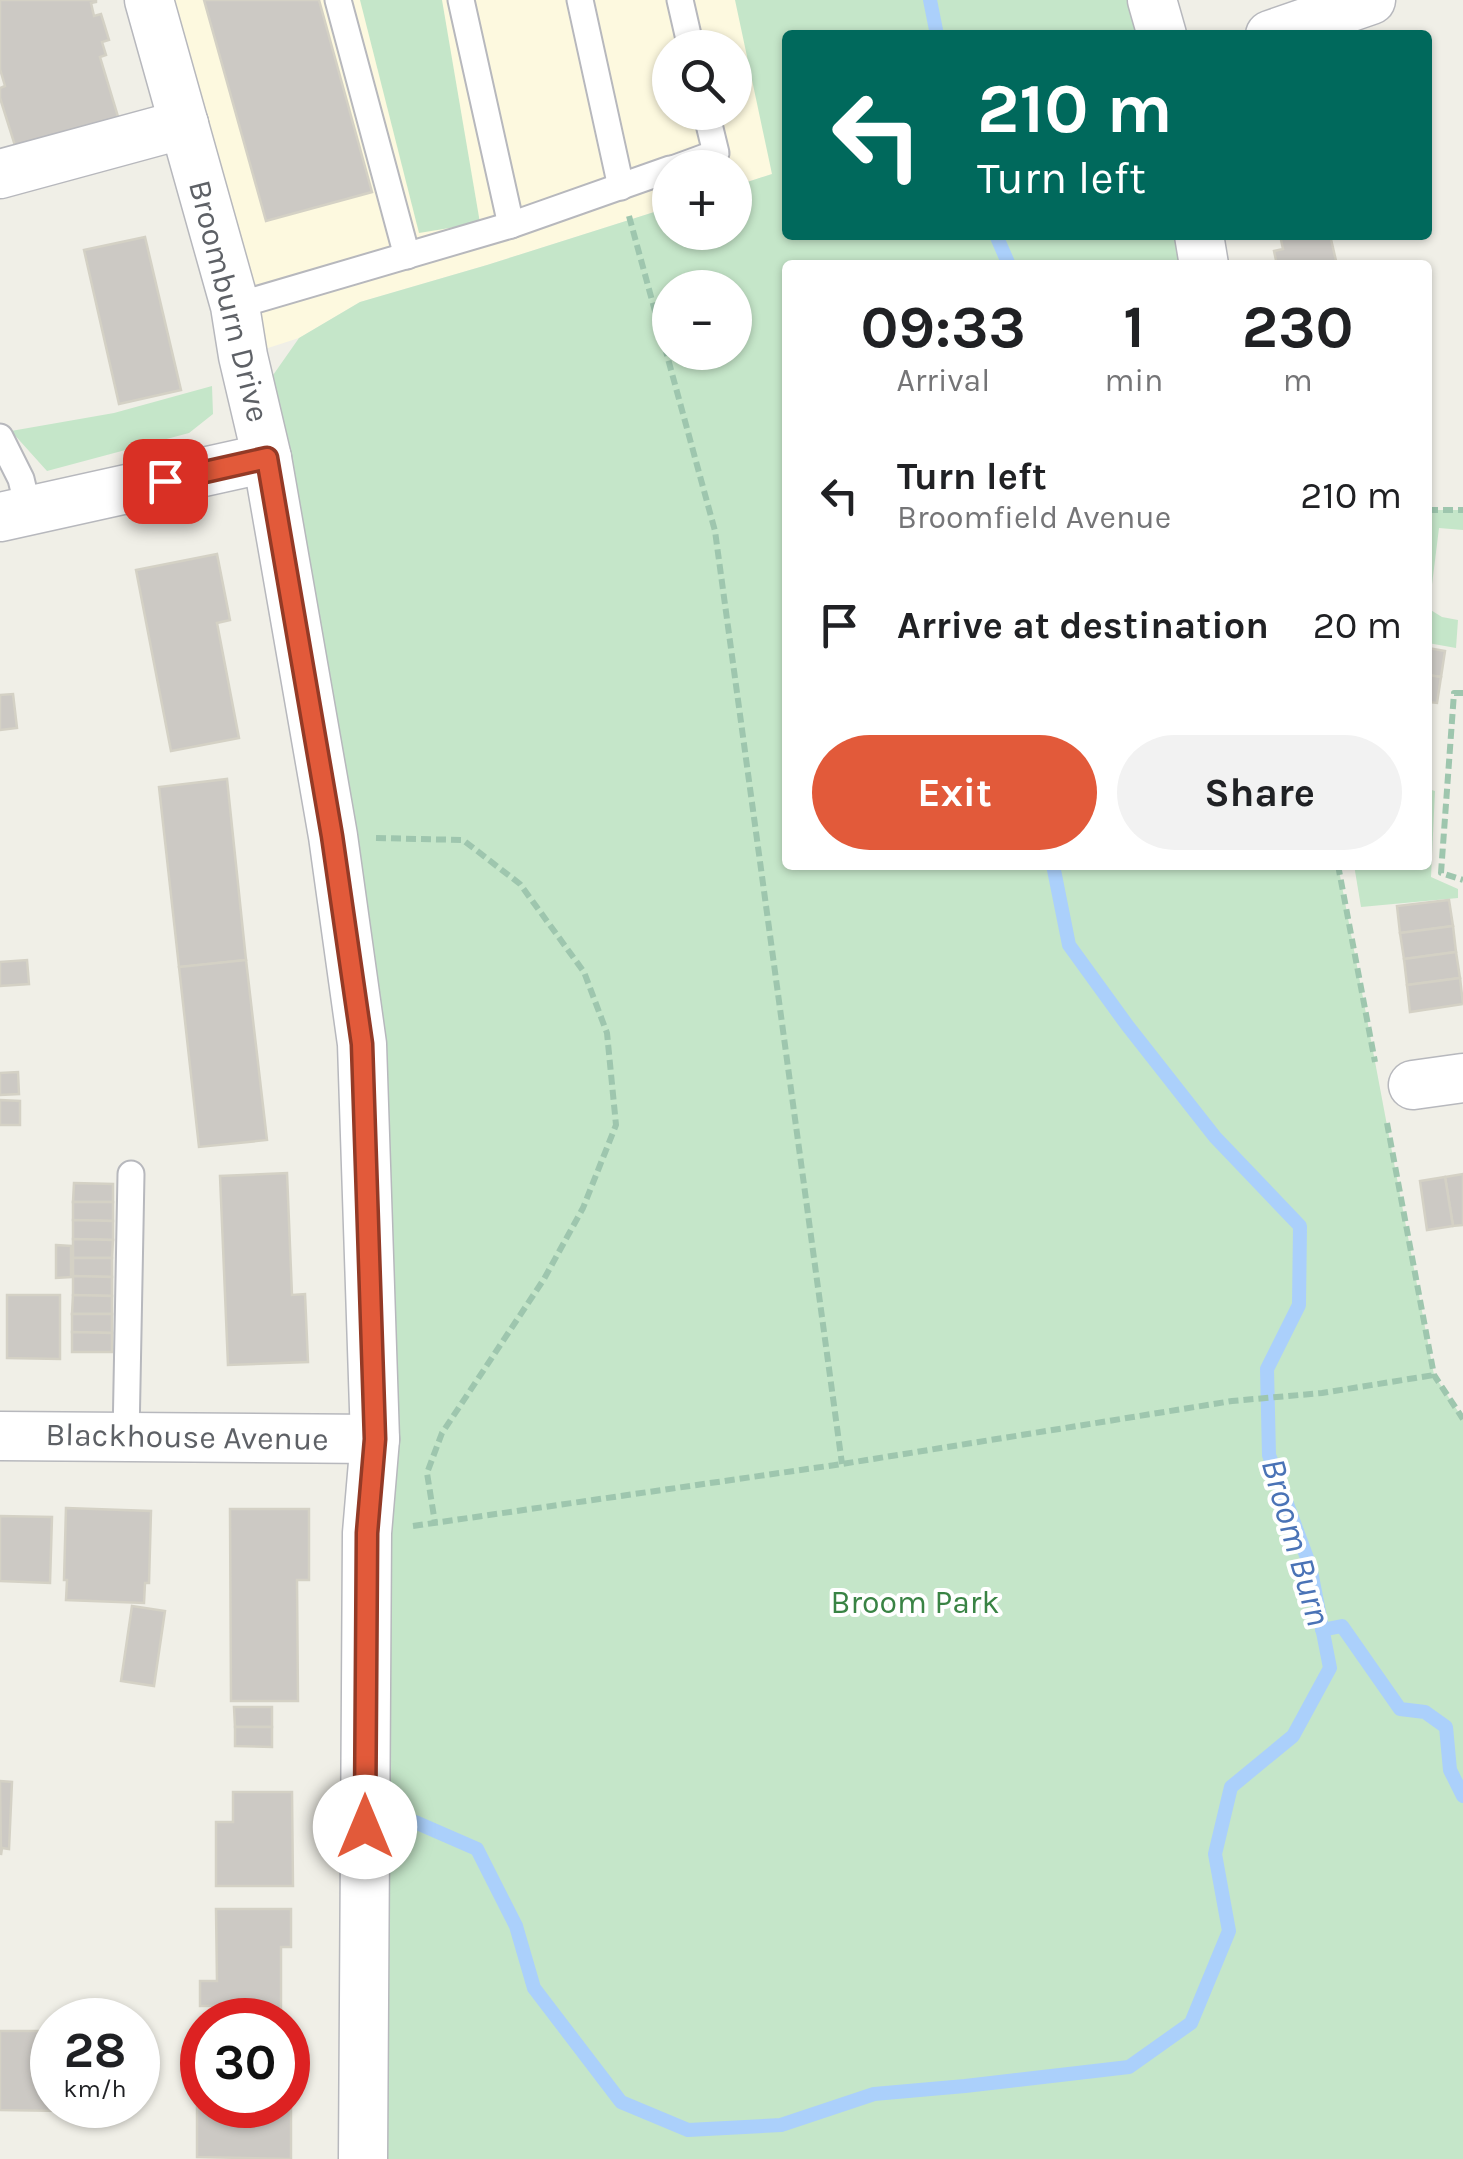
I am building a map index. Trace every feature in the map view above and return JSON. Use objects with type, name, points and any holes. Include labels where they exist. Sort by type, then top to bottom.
[{"type":"street","name":"Broomburn Drive","points":[[149,0],[236,306],[243,356],[267,458],[332,836],[362,1044],[375,1439],[367,1533],[363,2159]]},
{"type":"street","points":[[1152,0],[1161,30]]},
{"type":"street","points":[[1284,30],[1370,0]]},
{"type":"street","points":[[0,174],[184,124]]},
{"type":"street","points":[[14,515],[267,458]]},
{"type":"street","points":[[1391,1089],[1463,1078]]},
{"type":"street","name":"Blackhouse Avenue","points":[[0,1436],[375,1439]]},
{"type":"lane","points":[[338,0],[407,256]]},
{"type":"lane","points":[[461,0],[510,225]]},
{"type":"lane","points":[[580,0],[621,186]]},
{"type":"lane","points":[[680,0],[687,30]]},
{"type":"lane","points":[[236,306],[510,225],[652,175]]},
{"type":"lane","points":[[0,438],[21,478],[14,515]]},
{"type":"lane","points":[[126,1437],[131,1174]]},
{"type":"path","points":[[621,186],[715,531],[842,1464]]},
{"type":"path","points":[[1432,510],[1463,510]]},
{"type":"path","points":[[1463,693],[1454,693],[1440,873],[1463,880]]},
{"type":"path","points":[[332,836],[464,840],[520,884],[584,972],[607,1032],[616,1125],[583,1208],[544,1279],[442,1433],[428,1474],[435,1523]]},
{"type":"path","points":[[1339,870],[1391,1089],[1434,1376],[1463,1419]]},
{"type":"path","points":[[367,1533],[842,1464],[1232,1401],[1322,1393],[1434,1376]]},
{"type":"shaded area","points":[[149,0],[744,0],[749,30],[652,30],[652,130],[752,130],[752,50],[772,174],[752,180],[752,150],[652,150],[652,213],[360,302],[299,338],[243,356]]},
{"type":"green space","points":[[360,0],[442,0],[480,223],[419,233]]},
{"type":"green space","name":"Broom Park","points":[[735,0],[1139,0],[1153,30],[782,30],[782,240],[1200,240],[1203,260],[782,260],[782,870],[1339,870],[1434,1375],[1463,1419],[1463,2159],[363,2159],[362,1044],[271,378],[299,338],[360,302],[652,213],[652,250],[752,250],[752,180],[772,174],[752,80],[752,30],[741,30]]},
{"type":"green space","points":[[212,386],[213,414],[189,433],[47,471],[11,431],[114,413]]},
{"type":"green space","points":[[1432,510],[1463,510],[1463,530],[1439,528],[1432,585]]},
{"type":"green space","points":[[1432,611],[1458,620],[1456,648],[1432,644]]},
{"type":"green space","points":[[1432,790],[1435,791],[1432,856]]},
{"type":"green space","points":[[1355,870],[1431,870],[1431,877],[1458,889],[1458,898],[1361,907]]},
{"type":"building","points":[[0,0],[96,0],[91,3],[94,16],[101,14],[109,40],[102,42],[106,55],[100,57],[119,120],[17,152],[0,98],[0,88],[5,86],[0,69]]},
{"type":"building","points":[[204,0],[319,0],[372,192],[266,221]]},
{"type":"building","points":[[145,237],[181,390],[119,404],[84,250]]},
{"type":"building","points":[[1281,240],[1331,240],[1336,260],[1276,260],[1274,251],[1283,249]]},
{"type":"building","points":[[217,554],[230,620],[217,623],[239,738],[171,751],[136,570]]},
{"type":"building","points":[[1432,649],[1445,651],[1441,677],[1432,676]]},
{"type":"building","points":[[1432,676],[1441,677],[1437,703],[1432,702]]},
{"type":"building","points":[[13,694],[17,728],[0,730],[0,695]]},
{"type":"building","points":[[227,779],[246,960],[179,967],[159,787]]},
{"type":"building","points":[[1449,900],[1453,926],[1400,933],[1397,906]]},
{"type":"building","points":[[1453,926],[1456,952],[1404,959],[1400,933]]},
{"type":"building","points":[[1456,952],[1460,978],[1407,985],[1404,959]]},
{"type":"building","points":[[27,960],[29,984],[0,986],[0,962]]},
{"type":"building","points":[[246,960],[267,1140],[199,1147],[179,967]]},
{"type":"building","points":[[1460,978],[1463,1004],[1410,1012],[1407,985]]},
{"type":"building","points":[[18,1072],[19,1094],[0,1095],[0,1073]]},
{"type":"building","points":[[0,1100],[20,1101],[20,1125],[0,1125]]},
{"type":"building","points":[[287,1173],[292,1295],[305,1294],[308,1362],[228,1365],[220,1176]]},
{"type":"building","points":[[1463,1174],[1463,1225],[1453,1226],[1445,1177]]},
{"type":"building","points":[[1445,1177],[1453,1226],[1427,1230],[1420,1181]]},
{"type":"building","points":[[74,1183],[113,1184],[113,1202],[73,1202]]},
{"type":"building","points":[[73,1202],[113,1202],[113,1221],[73,1220]]},
{"type":"building","points":[[73,1220],[113,1221],[113,1240],[73,1239]]},
{"type":"building","points":[[73,1239],[113,1240],[112,1258],[73,1258]]},
{"type":"building","points":[[56,1245],[71,1246],[71,1277],[56,1278]]},
{"type":"building","points":[[73,1258],[112,1258],[112,1277],[73,1276]]},
{"type":"building","points":[[73,1276],[112,1277],[112,1296],[73,1295]]},
{"type":"building","points":[[7,1295],[60,1295],[60,1359],[7,1358]]},
{"type":"building","points":[[73,1295],[112,1296],[112,1314],[72,1314]]},
{"type":"building","points":[[72,1314],[112,1314],[112,1333],[72,1332]]},
{"type":"building","points":[[72,1332],[112,1333],[112,1352],[72,1352]]},
{"type":"building","points":[[66,1508],[151,1511],[149,1583],[145,1583],[144,1603],[66,1600]]},
{"type":"building","points":[[230,1509],[309,1509],[309,1580],[297,1580],[298,1701],[231,1701]]},
{"type":"building","points":[[0,1516],[52,1517],[50,1583],[0,1581]]},
{"type":"building","points":[[132,1606],[165,1611],[154,1686],[121,1681]]},
{"type":"building","points":[[234,1707],[272,1707],[272,1727],[235,1727]]},
{"type":"building","points":[[235,1727],[272,1727],[272,1747],[235,1746]]},
{"type":"building","points":[[0,1781],[12,1782],[9,1849],[2,1848],[1,1855]]},
{"type":"building","points":[[233,1792],[292,1792],[293,1886],[216,1886],[216,1822],[233,1822]]},
{"type":"building","points":[[216,1909],[291,1909],[291,1947],[281,1947],[281,1998],[200,1998],[200,1981],[217,1981]]},
{"type":"building","points":[[0,2031],[30,2031],[30,2110],[0,2110]]},
{"type":"building","points":[[197,2128],[291,2128],[291,2159],[197,2157]]},
{"type":"waterway","name":"Broom Burn","points":[[930,0],[936,30]]},
{"type":"waterway","name":"Broom Burn","points":[[998,240],[1007,260]]},
{"type":"waterway","name":"Broom Burn","points":[[415,1822],[477,1849],[516,1926],[534,1988],[621,2102],[688,2130],[781,2125],[874,2094],[1129,2067],[1191,2023],[1229,1931],[1215,1854],[1231,1787],[1293,1736],[1330,1668],[1310,1566],[1269,1455],[1267,1369],[1299,1305],[1300,1226],[1215,1137],[1069,945],[1054,870]]},
{"type":"waterway","points":[[1322,1630],[1342,1626],[1400,1709],[1425,1712],[1446,1727],[1450,1770],[1463,1796]]},
{"type":"route","points":[[165,481],[267,458],[332,836],[362,1044],[366,1162],[375,1439],[367,1533],[365,1827]]}]
